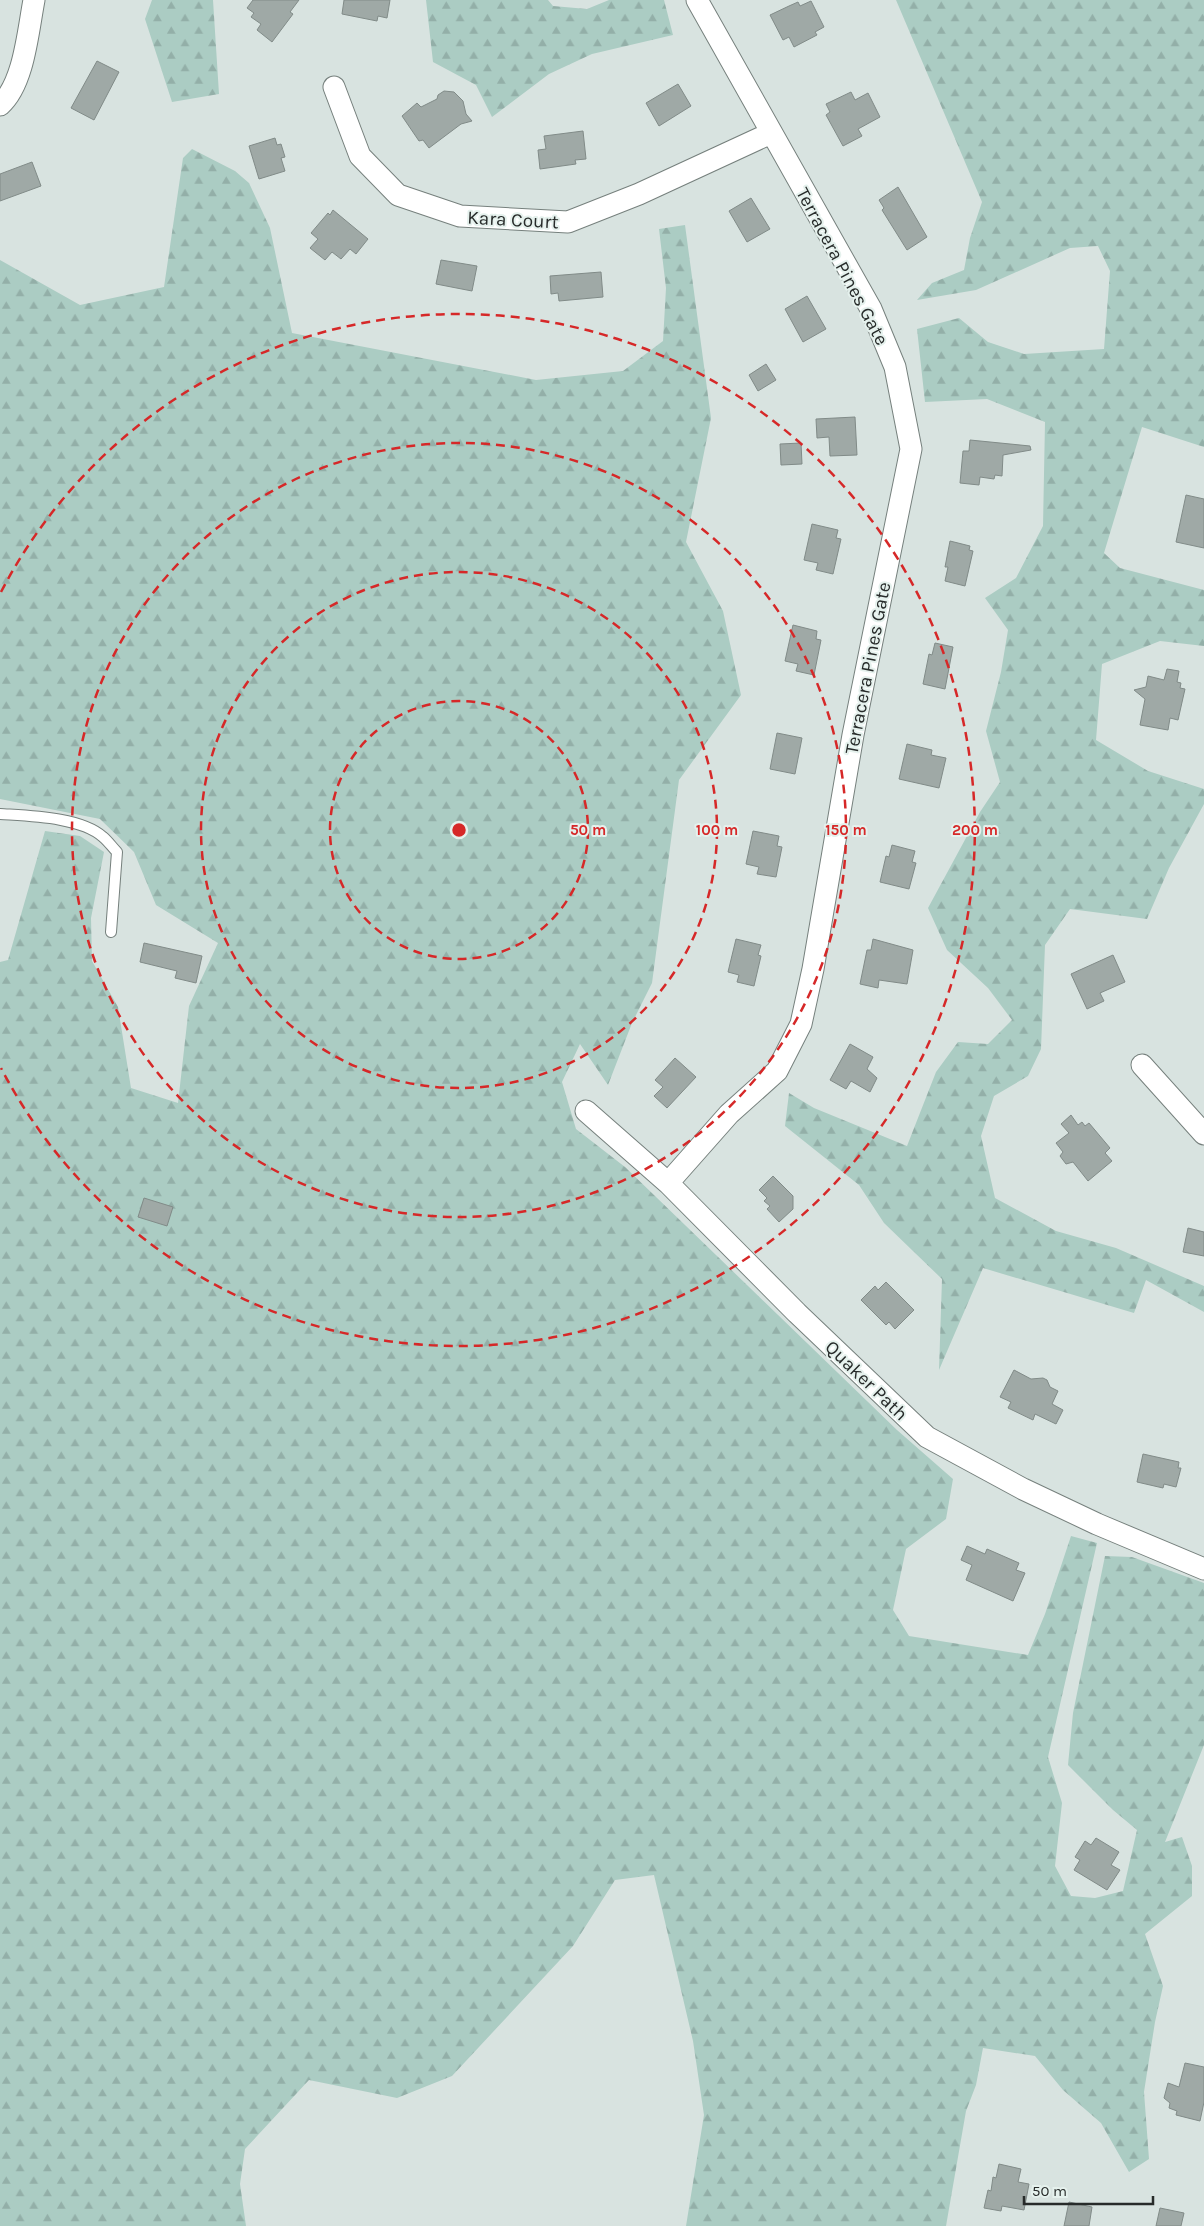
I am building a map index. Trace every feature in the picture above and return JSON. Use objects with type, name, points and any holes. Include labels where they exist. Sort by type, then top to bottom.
[{"type":"street","points":[[0,105],[13,89],[18,74],[34,0]]},
{"type":"street","name":"Terracera Pines Gate","points":[[668,1183],[729,1114],[777,1071],[801,1024],[813,969],[853,736],[911,449],[896,367],[871,309],[697,0]]},
{"type":"street","name":"Kara Court","points":[[334,87],[360,156],[398,195],[460,216],[568,222],[639,194],[771,133]]},
{"type":"street","points":[[1142,1065],[1204,1134]]},
{"type":"street","name":"Quaker Path","points":[[586,1111],[668,1183],[804,1320],[927,1437],[1023,1489],[1097,1524],[1204,1569]]},
{"type":"lane","points":[[0,814],[39,817],[81,825],[102,836],[117,852],[111,932]]},
{"type":"green space","points":[[152,0],[213,0],[219,94],[172,102],[145,19]]},
{"type":"green space","points":[[426,0],[548,0],[553,6],[587,9],[609,0],[664,0],[673,35],[592,54],[549,74],[492,117],[476,85],[433,62]]},
{"type":"green space","points":[[896,0],[1204,0],[1204,447],[1142,427],[1104,553],[1120,568],[1204,590],[1204,646],[1160,641],[1102,664],[1096,740],[1148,771],[1204,789],[1204,804],[1169,868],[1147,919],[1070,909],[1045,945],[1041,1049],[1028,1076],[994,1096],[981,1136],[995,1198],[1056,1231],[1116,1248],[1204,1286],[1204,1312],[1146,1280],[1134,1313],[983,1268],[939,1370],[942,1279],[884,1223],[859,1185],[785,1126],[789,1093],[814,1108],[907,1146],[936,1072],[958,1042],[988,1044],[1012,1020],[988,988],[947,950],[928,908],[980,812],[1000,782],[986,731],[1001,672],[1008,630],[985,598],[1016,578],[1043,526],[1045,422],[987,399],[925,402],[917,329],[959,318],[988,342],[1024,354],[1104,349],[1110,271],[1098,246],[1070,248],[976,290],[917,300],[932,283],[964,270],[970,238],[982,202]]},
{"type":"green space","points":[[192,149],[235,171],[249,183],[270,228],[292,333],[536,380],[623,371],[663,341],[666,288],[659,229],[685,225],[711,418],[686,542],[723,611],[741,695],[679,780],[652,983],[632,1023],[608,1085],[580,1044],[562,1082],[576,1129],[625,1167],[897,1430],[953,1479],[946,1519],[906,1549],[893,1610],[909,1636],[1028,1655],[1045,1614],[1071,1536],[1097,1543],[1048,1757],[1062,1803],[1055,1866],[1071,1896],[1095,1898],[1123,1891],[1137,1830],[1113,1810],[1068,1765],[1073,1713],[1105,1556],[1132,1557],[1204,1583],[1204,1745],[1165,1842],[1182,1837],[1192,1866],[1192,1896],[1145,1934],[1163,1986],[1155,2022],[1144,2092],[1149,2159],[1129,2172],[1101,2123],[1063,2090],[1035,2056],[983,2048],[976,2085],[966,2111],[946,2226],[686,2226],[704,2115],[693,2041],[654,1875],[615,1880],[573,1946],[452,2076],[397,2098],[309,2080],[245,2149],[240,2184],[246,2226],[0,2226],[0,962],[8,960],[45,831],[80,836],[104,852],[91,918],[92,961],[118,1007],[131,1088],[178,1103],[189,1006],[218,943],[156,905],[134,852],[100,819],[0,799],[0,260],[80,305],[164,287],[183,158]]},
{"type":"building","points":[[253,0],[299,0],[290,12],[293,14],[272,42],[257,30],[261,24],[251,17],[254,13],[247,8]]},
{"type":"building","points":[[344,0],[390,0],[387,18],[378,16],[377,21],[342,14]]},
{"type":"building","points":[[811,1],[824,27],[815,32],[817,35],[794,47],[789,37],[783,40],[770,15],[798,2],[800,6]]},
{"type":"building","points":[[97,61],[119,72],[94,120],[71,108]]},
{"type":"building","points":[[678,84],[691,106],[659,126],[646,103]]},
{"type":"building","points":[[444,91],[454,92],[463,101],[466,114],[472,121],[461,124],[429,148],[423,140],[419,141],[402,116],[417,103],[421,107],[437,99],[438,95]]},
{"type":"building","points":[[851,92],[855,100],[868,93],[880,117],[858,129],[862,136],[843,146],[826,115],[830,112],[826,104]]},
{"type":"building","points":[[583,131],[586,159],[575,160],[576,164],[540,169],[538,150],[546,149],[544,136]]},
{"type":"building","points":[[275,138],[277,145],[281,144],[285,157],[281,158],[285,171],[259,179],[249,146]]},
{"type":"building","points":[[32,162],[41,186],[0,201],[0,174]]},
{"type":"building","points":[[898,187],[927,237],[907,250],[882,210],[884,208],[879,200]]},
{"type":"building","points":[[751,198],[770,229],[747,242],[729,211]]},
{"type":"building","points":[[333,210],[368,239],[356,254],[350,249],[341,259],[332,252],[325,260],[310,248],[318,239],[311,233],[328,213],[330,215]]},
{"type":"building","points":[[441,260],[477,266],[472,291],[436,284]]},
{"type":"building","points":[[601,272],[603,297],[559,301],[558,293],[551,294],[550,276]]},
{"type":"building","points":[[807,296],[826,329],[803,342],[785,309]]},
{"type":"building","points":[[766,364],[776,380],[758,391],[749,375]]},
{"type":"building","points":[[855,417],[857,455],[830,456],[829,437],[817,438],[816,419]]},
{"type":"building","points":[[970,440],[1030,446],[1031,450],[1003,455],[1002,476],[995,475],[994,479],[980,477],[979,485],[960,483],[963,451],[969,451]]},
{"type":"building","points":[[801,443],[802,464],[781,465],[780,444]]},
{"type":"building","points":[[1186,495],[1204,499],[1204,548],[1176,542]]},
{"type":"building","points":[[812,524],[838,530],[836,538],[841,539],[833,574],[816,570],[818,563],[804,560]]},
{"type":"building","points":[[950,541],[970,546],[969,550],[973,551],[965,586],[945,581],[948,567],[945,567]]},
{"type":"building","points":[[793,625],[817,631],[816,639],[821,640],[814,675],[796,671],[798,664],[785,661]]},
{"type":"building","points":[[935,643],[953,647],[945,689],[923,684],[929,654],[932,655]]},
{"type":"building","points":[[1167,669],[1179,671],[1177,682],[1181,683],[1180,688],[1185,689],[1178,720],[1170,718],[1168,730],[1140,725],[1145,699],[1134,690],[1146,687],[1148,676],[1164,680]]},
{"type":"building","points":[[777,733],[802,738],[795,774],[770,769]]},
{"type":"building","points":[[907,744],[932,750],[931,755],[946,758],[939,788],[899,779]]},
{"type":"building","points":[[753,831],[779,836],[777,846],[782,847],[776,877],[757,874],[759,867],[746,864]]},
{"type":"building","points":[[892,845],[915,851],[912,862],[916,863],[909,889],[880,882],[886,856],[889,857]]},
{"type":"building","points":[[736,939],[761,945],[758,955],[761,956],[754,986],[737,982],[739,975],[728,972]]},
{"type":"building","points":[[873,939],[913,950],[907,984],[879,980],[878,988],[860,984],[867,950],[871,950]]},
{"type":"building","points":[[144,943],[202,956],[196,983],[175,978],[177,971],[140,962]]},
{"type":"building","points":[[1113,955],[1125,982],[1100,993],[1104,1001],[1087,1009],[1071,974]]},
{"type":"building","points":[[850,1044],[873,1057],[867,1069],[877,1078],[870,1092],[851,1081],[846,1089],[830,1080]]},
{"type":"building","points":[[675,1058],[696,1077],[667,1108],[654,1096],[663,1087],[655,1080]]},
{"type":"building","points":[[1071,1115],[1078,1125],[1082,1122],[1085,1126],[1089,1123],[1110,1148],[1105,1153],[1112,1161],[1088,1181],[1073,1162],[1066,1164],[1060,1156],[1063,1152],[1056,1143],[1069,1133],[1061,1124]]},
{"type":"building","points":[[773,1176],[793,1196],[793,1209],[779,1222],[767,1209],[770,1206],[764,1201],[767,1198],[759,1190]]},
{"type":"building","points":[[144,1198],[173,1207],[167,1226],[138,1217]]},
{"type":"building","points":[[1188,1228],[1204,1232],[1204,1256],[1183,1252]]},
{"type":"building","points":[[886,1282],[914,1310],[895,1329],[889,1322],[886,1325],[861,1300],[875,1286],[878,1290]]},
{"type":"building","points":[[1014,1370],[1031,1379],[1043,1378],[1047,1380],[1050,1387],[1058,1391],[1052,1404],[1063,1410],[1056,1424],[1035,1414],[1033,1420],[1008,1408],[1011,1402],[1000,1397]]},
{"type":"building","points":[[1143,1454],[1179,1462],[1178,1468],[1181,1468],[1176,1487],[1164,1484],[1163,1488],[1137,1482]]},
{"type":"building","points":[[967,1546],[985,1554],[987,1549],[1019,1563],[1016,1570],[1025,1573],[1013,1601],[966,1580],[972,1565],[961,1560]]},
{"type":"building","points":[[1096,1838],[1119,1852],[1111,1865],[1120,1870],[1107,1890],[1074,1870],[1080,1860],[1075,1857],[1085,1841],[1091,1845]]},
{"type":"building","points":[[1185,2063],[1204,2067],[1204,2102],[1200,2121],[1176,2115],[1177,2111],[1169,2108],[1170,2103],[1164,2098],[1168,2083],[1179,2087]]},
{"type":"building","points":[[999,2164],[1021,2169],[1018,2182],[1029,2184],[1024,2210],[1002,2206],[1001,2211],[984,2208],[988,2190],[991,2191],[993,2177],[996,2178]]},
{"type":"building","points":[[1069,2202],[1092,2207],[1089,2226],[1064,2226]]},
{"type":"building","points":[[1160,2208],[1184,2213],[1181,2226],[1156,2226]]}]
